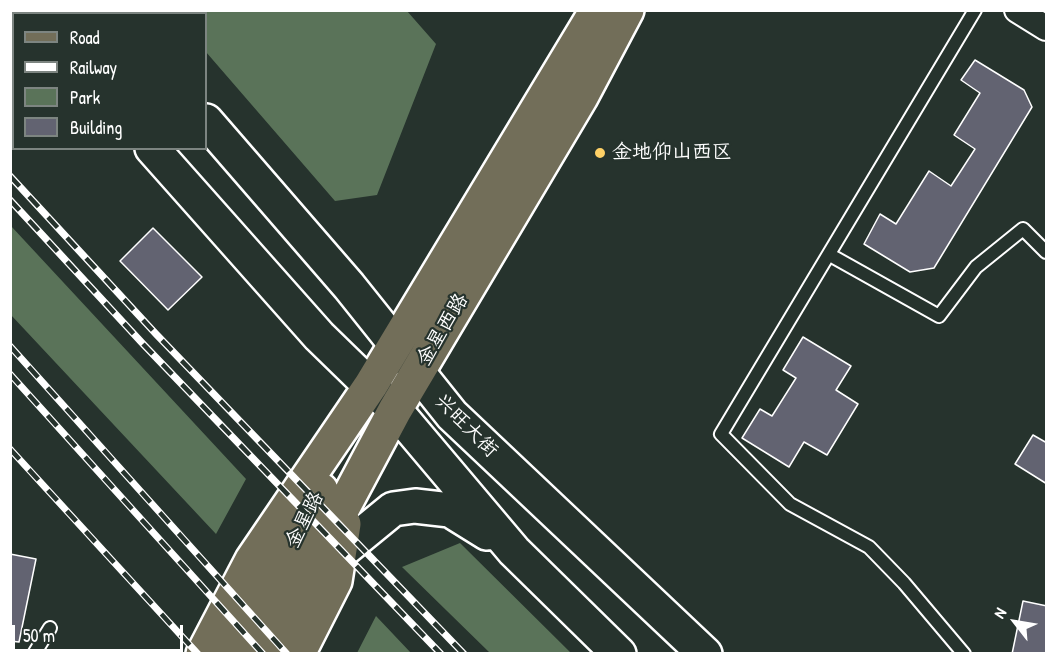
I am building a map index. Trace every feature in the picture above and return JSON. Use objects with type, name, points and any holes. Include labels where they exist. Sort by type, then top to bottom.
[{"type":"main road","name":"金星西路","points":[[371,385],[597,10]]},
{"type":"main road","name":"金星西路","points":[[265,654],[395,410],[581,97],[627,10]]},
{"type":"main road","name":"兴旺大街","points":[[207,122],[349,286],[452,415],[705,654]]},
{"type":"main road","name":"兴旺大街","points":[[154,150],[319,336],[395,410],[514,551],[619,654]]},
{"type":"main road","points":[[203,654],[252,560],[371,385]]},
{"type":"main road","name":"金星路","points":[[237,654],[327,478],[371,385]]},
{"type":"main road","points":[[298,654],[336,581],[338,554],[350,494]]},
{"type":"main road","points":[[281,622],[338,554],[393,509],[415,506],[450,510],[514,551]]},
{"type":"street","points":[[1017,10],[1047,28]]},
{"type":"lane","points":[[964,654],[904,583],[868,547],[790,504],[721,434],[975,10]]},
{"type":"lane","points":[[830,255],[939,316],[976,267],[1023,229],[1047,252]]},
{"type":"lane","points":[[34,654],[50,628]]},
{"type":"green space","points":[[169,11],[407,11],[436,44],[377,195],[335,201],[207,53],[207,12]]},
{"type":"green space","points":[[11,226],[246,479],[216,534],[11,315]]},
{"type":"green space","points":[[460,543],[571,653],[490,653],[402,567]]},
{"type":"green space","points":[[376,616],[411,653],[357,653]]},
{"type":"building","points":[[975,60],[1024,90],[1032,107],[934,268],[910,272],[864,244],[880,214],[896,224],[929,171],[951,186],[975,149],[954,135],[980,93],[961,80]]},
{"type":"building","points":[[153,228],[202,277],[168,310],[120,261]]},
{"type":"building","points":[[803,337],[851,366],[836,390],[858,404],[827,455],[804,442],[789,467],[742,438],[760,409],[772,416],[796,378],[783,370]]},
{"type":"building","points":[[1033,435],[1047,443],[1047,484],[1015,464]]},
{"type":"building","points":[[10,554],[36,559],[19,642],[10,641]]},
{"type":"building","points":[[1023,601],[1047,606],[1047,654],[1012,654]]},
{"type":"railway","points":[[10,176],[156,334],[464,654]]},
{"type":"railway","points":[[10,200],[144,345],[441,654]]},
{"type":"railway","points":[[10,346],[287,654]]},
{"type":"railway","points":[[10,374],[263,654]]},
{"type":"railway","points":[[10,449],[198,654]]},
{"type":"place","name":"金地仰山西区","points":[[600,153]]}]
